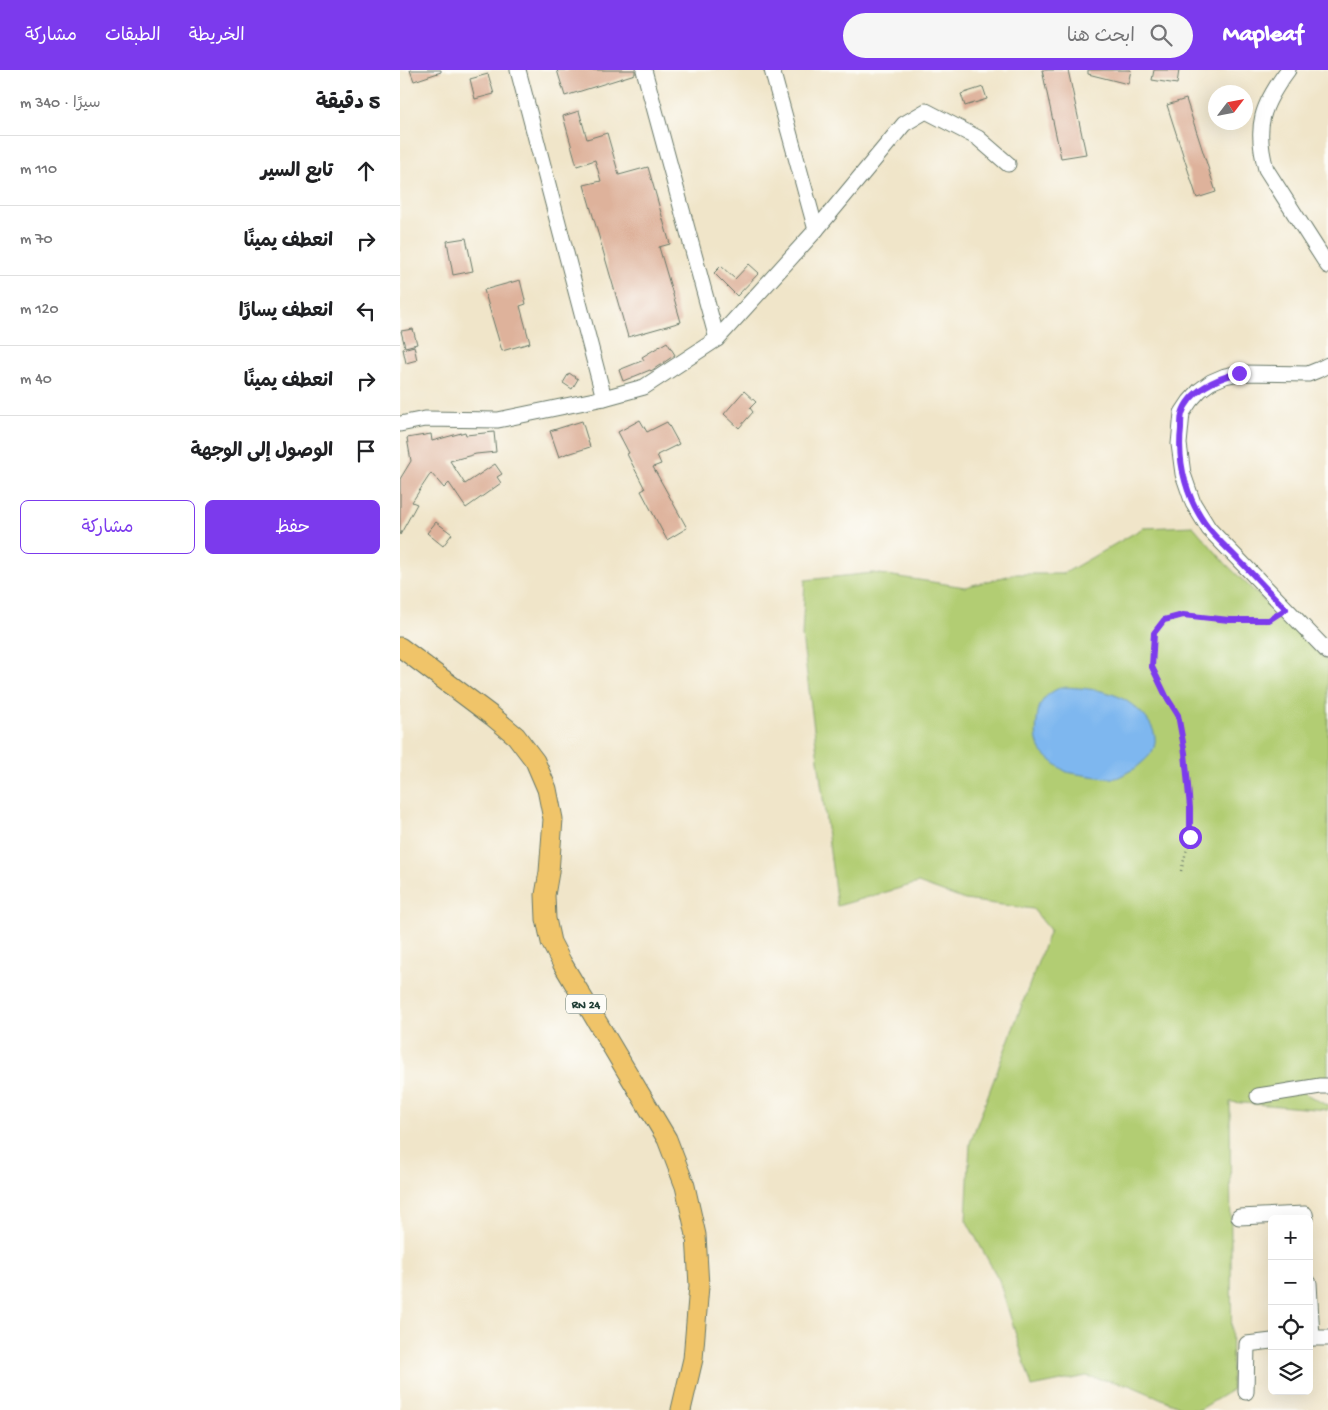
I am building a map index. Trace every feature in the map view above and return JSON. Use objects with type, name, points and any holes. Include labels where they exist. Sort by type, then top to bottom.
[{"type":"main road","name":"RN 24","points":[[400,647],[516,736],[535,761],[547,789],[553,819],[549,872],[545,895],[546,919],[551,942],[666,1139],[685,1186],[693,1219],[699,1286],[693,1359],[680,1407]]},
{"type":"street","points":[[518,70],[604,398]]},
{"type":"street","points":[[644,70],[717,339]]},
{"type":"street","points":[[772,70],[816,230]]},
{"type":"street","points":[[1288,70],[1274,88],[1266,103],[1260,136],[1262,152],[1266,169],[1328,266]]},
{"type":"street","points":[[400,424],[426,418],[498,420],[604,398],[644,387],[717,339],[816,230],[904,124],[926,111],[978,138],[1008,164]]},
{"type":"street","points":[[1328,365],[1308,374],[1239,373],[1211,382],[1200,390],[1182,413],[1179,444],[1183,474],[1193,503],[1209,529],[1328,652]]},
{"type":"street","points":[[1258,1096],[1328,1086]]},
{"type":"street","points":[[1283,1215],[1305,1215]]},
{"type":"street","points":[[1239,1217],[1268,1216]]},
{"type":"street","points":[[1313,1338],[1328,1338]]},
{"type":"street","points":[[1246,1392],[1247,1344],[1268,1341]]},
{"type":"path","points":[[1181,871],[1190,837],[1190,808],[1185,753],[1178,715],[1166,696],[1152,667],[1154,633],[1164,620],[1183,615],[1229,620],[1269,620],[1286,609]]},
{"type":"green space","points":[[1193,526],[1226,564],[1328,662],[1328,1081],[1284,1082],[1328,1106],[1328,1110],[1230,1102],[1232,1390],[1199,1410],[1188,1410],[1129,1385],[1086,1376],[1032,1387],[999,1280],[966,1220],[970,1143],[1050,930],[1033,909],[965,900],[918,883],[837,906],[802,636],[805,580],[873,573],[965,587],[1015,574],[1063,574],[1143,528]]},
{"type":"water","points":[[1062,687],[1111,693],[1133,705],[1152,727],[1155,735],[1155,744],[1152,752],[1136,768],[1116,778],[1077,774],[1067,772],[1061,768],[1042,752],[1036,732],[1041,704],[1047,696]]},
{"type":"building","points":[[410,70],[441,70],[441,72],[414,81]]},
{"type":"building","points":[[557,70],[635,70],[635,74],[565,96]]},
{"type":"building","points":[[1042,70],[1068,70],[1086,154],[1061,158]]},
{"type":"building","points":[[1088,70],[1131,70],[1128,84],[1088,74]]},
{"type":"building","points":[[1154,70],[1179,70],[1177,84],[1152,80]]},
{"type":"building","points":[[488,74],[494,94],[475,99],[470,79]]},
{"type":"building","points":[[983,87],[987,99],[965,106],[961,94]]},
{"type":"building","points":[[1186,99],[1216,192],[1197,198],[1167,105]]},
{"type":"building","points":[[579,111],[587,139],[607,133],[619,175],[648,167],[670,244],[659,247],[681,322],[628,337],[584,185],[601,181],[595,160],[577,166],[563,116]]},
{"type":"building","points":[[466,238],[473,271],[453,275],[447,241]]},
{"type":"building","points":[[749,264],[759,273],[737,296],[714,273],[721,266],[735,279]]},
{"type":"building","points":[[520,280],[526,304],[520,306],[530,343],[502,351],[484,290]]},
{"type":"building","points":[[413,329],[417,344],[405,347],[401,331]]},
{"type":"building","points":[[667,342],[675,355],[651,371],[623,381],[619,370],[644,360],[642,357]]},
{"type":"building","points":[[414,346],[417,360],[406,363],[403,349]]},
{"type":"building","points":[[569,373],[578,379],[572,389],[563,383]]},
{"type":"building","points":[[744,391],[756,402],[750,408],[753,412],[739,428],[724,414]]},
{"type":"building","points":[[640,420],[647,432],[667,422],[679,444],[657,455],[661,464],[653,467],[687,528],[667,540],[641,491],[645,489],[618,432]]},
{"type":"building","points":[[582,421],[590,447],[559,457],[550,431]]},
{"type":"building","points":[[465,432],[466,435],[494,432],[496,452],[476,454],[450,461],[465,484],[495,464],[502,474],[497,477],[501,483],[466,508],[449,483],[444,488],[431,473],[412,502],[417,504],[400,535],[400,479],[411,461],[407,438],[431,434],[432,441]]},
{"type":"building","points":[[436,522],[452,534],[443,546],[427,533]]},
{"type":"route","points":[[1190,837],[1190,808],[1185,753],[1178,715],[1166,696],[1152,667],[1154,633],[1164,620],[1183,615],[1229,620],[1269,620],[1286,609],[1209,529],[1193,503],[1183,474],[1179,444],[1182,413],[1200,390],[1211,382],[1239,373]]}]
